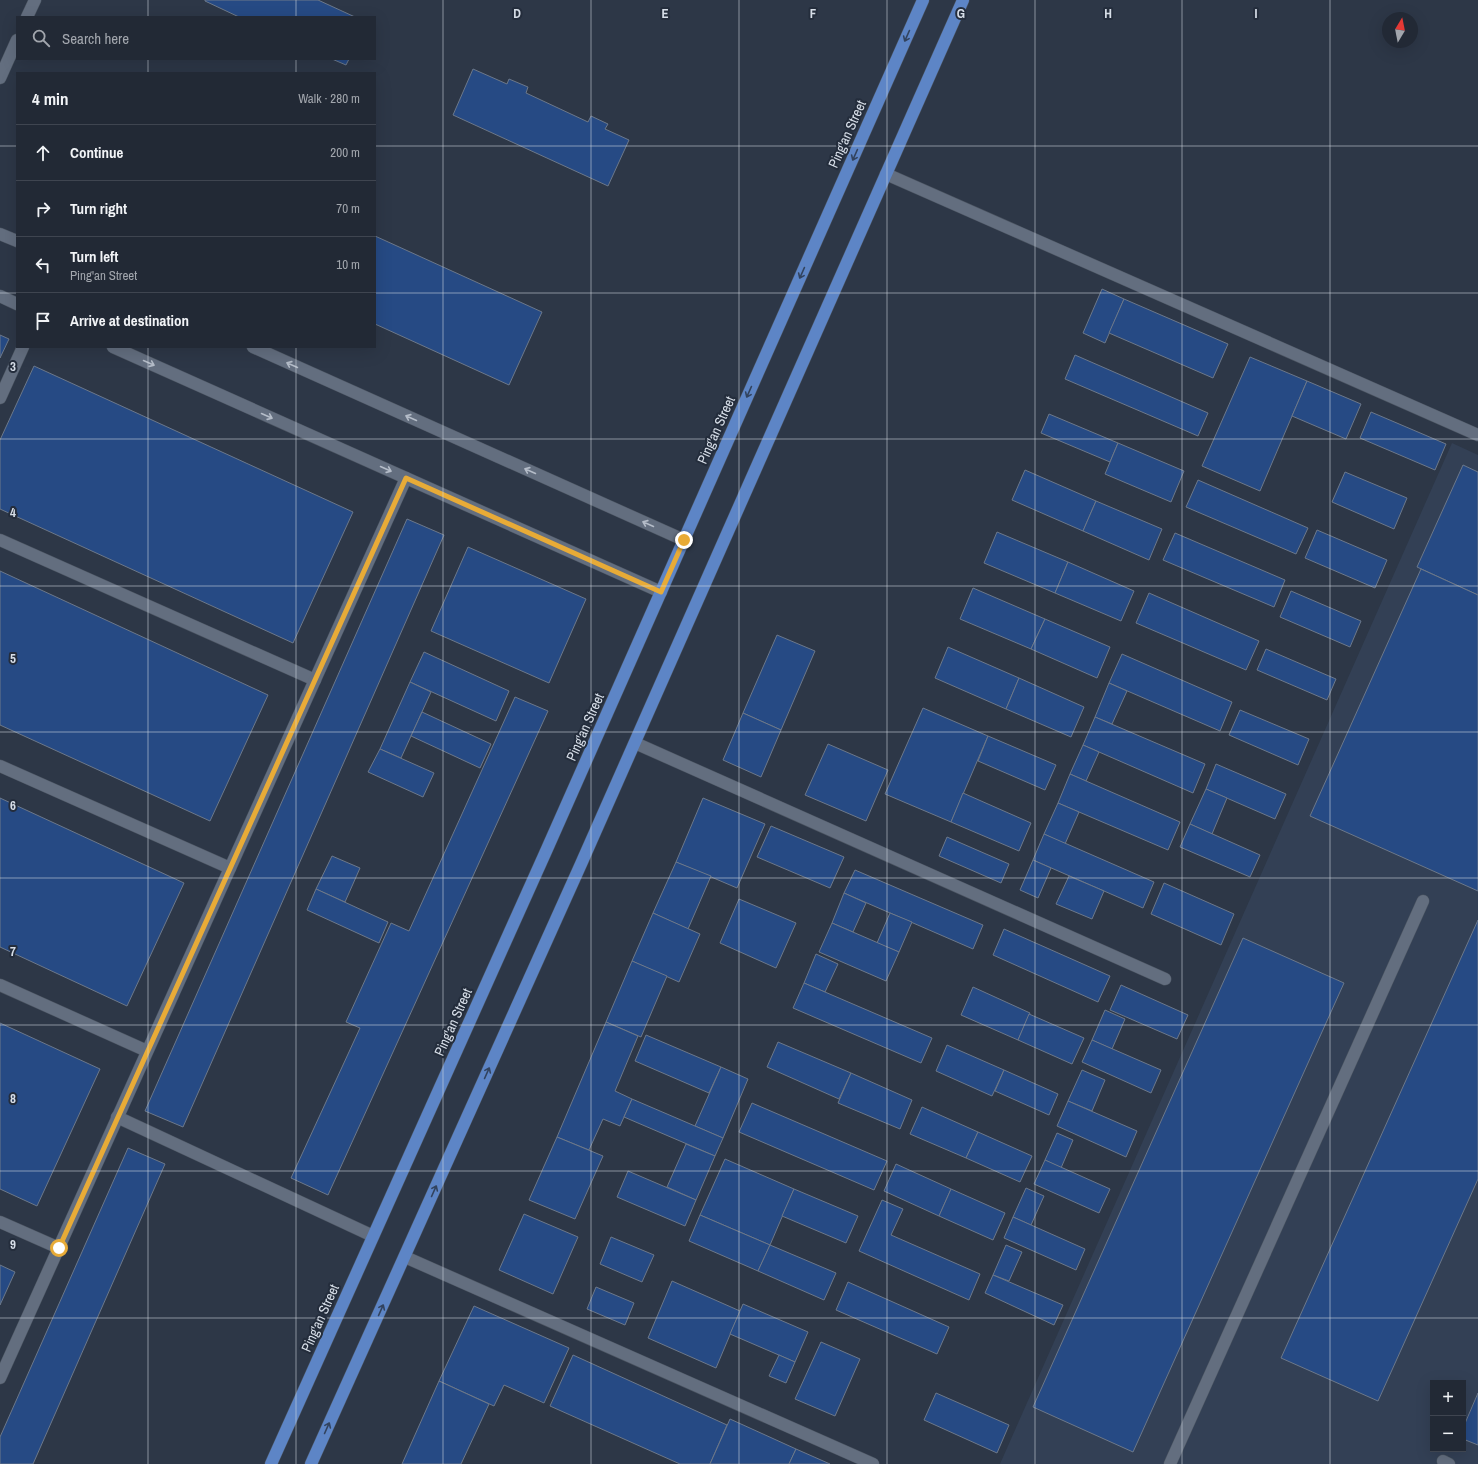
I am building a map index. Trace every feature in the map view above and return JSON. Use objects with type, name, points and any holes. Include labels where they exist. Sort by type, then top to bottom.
[{"type":"main road","name":"Ping'an Street","points":[[271,1464],[661,592],[923,0]]},
{"type":"main road","points":[[311,1464],[634,743],[963,0]]},
{"type":"street","points":[[27,16],[35,0]]},
{"type":"street","points":[[0,78],[16,42]]},
{"type":"street","points":[[886,174],[1478,435]]},
{"type":"street","points":[[0,234],[16,241]]},
{"type":"street","points":[[0,296],[16,304]]},
{"type":"street","points":[[0,398],[23,348]]},
{"type":"street","points":[[115,348],[661,592]]},
{"type":"street","points":[[255,348],[684,540]]},
{"type":"street","points":[[0,1378],[406,478]]},
{"type":"street","points":[[0,540],[314,680]]},
{"type":"street","points":[[634,743],[1165,979]]},
{"type":"street","points":[[0,766],[230,868]]},
{"type":"street","points":[[1170,1464],[1423,901]]},
{"type":"street","points":[[0,985],[147,1051]]},
{"type":"street","points":[[117,1117],[373,1236]]},
{"type":"street","points":[[0,1222],[59,1248]]},
{"type":"street","points":[[405,1257],[873,1464]]},
{"type":"shaded area","points":[[1452,443],[1478,455],[1478,1464],[1000,1464]]},
{"type":"building","points":[[318,0],[353,16],[237,16],[205,1]]},
{"type":"building","points":[[334,60],[348,60],[346,65]]},
{"type":"building","points":[[473,69],[507,84],[509,79],[528,87],[526,93],[588,122],[591,116],[608,124],[605,129],[629,140],[608,186],[453,115]]},
{"type":"building","points":[[376,236],[542,312],[509,385],[376,324]]},
{"type":"building","points":[[1102,289],[1124,299],[1105,343],[1083,333]]},
{"type":"building","points":[[1124,299],[1228,344],[1213,378],[1109,333]]},
{"type":"building","points":[[0,335],[9,339],[0,358]]},
{"type":"building","points":[[1075,355],[1208,413],[1198,436],[1065,379]]},
{"type":"building","points":[[1250,357],[1307,381],[1260,491],[1202,466]]},
{"type":"building","points":[[34,366],[353,512],[293,643],[0,509],[0,440]]},
{"type":"building","points":[[1307,381],[1361,404],[1346,439],[1292,416]]},
{"type":"building","points":[[1371,412],[1446,444],[1435,470],[1360,438]]},
{"type":"building","points":[[1049,414],[1118,443],[1110,462],[1041,433]]},
{"type":"building","points":[[1118,443],[1184,471],[1171,502],[1105,474]]},
{"type":"building","points":[[1463,465],[1478,472],[1478,595],[1417,567]]},
{"type":"building","points":[[1025,470],[1096,501],[1083,531],[1012,500]]},
{"type":"building","points":[[1345,472],[1407,498],[1394,529],[1332,502]]},
{"type":"building","points":[[1198,480],[1308,528],[1296,554],[1186,507]]},
{"type":"building","points":[[1096,501],[1162,529],[1149,560],[1083,531]]},
{"type":"building","points":[[407,519],[444,535],[183,1127],[145,1111]]},
{"type":"building","points":[[1317,530],[1387,560],[1375,588],[1305,558]]},
{"type":"building","points":[[997,532],[1068,562],[1055,593],[984,563]]},
{"type":"building","points":[[1175,533],[1285,580],[1274,607],[1163,560]]},
{"type":"building","points":[[468,547],[586,599],[549,683],[431,631]]},
{"type":"building","points":[[1068,562],[1134,591],[1121,621],[1055,593]]},
{"type":"building","points":[[1421,569],[1478,595],[1478,891],[1310,816]]},
{"type":"building","points":[[0,571],[268,695],[210,821],[0,725]]},
{"type":"building","points":[[973,588],[1045,619],[1031,649],[960,619]]},
{"type":"building","points":[[1291,591],[1361,621],[1350,647],[1280,617]]},
{"type":"building","points":[[1149,593],[1259,641],[1246,670],[1136,623]]},
{"type":"building","points":[[1045,619],[1110,647],[1097,678],[1031,649]]},
{"type":"building","points":[[777,635],[815,651],[781,730],[743,713]]},
{"type":"building","points":[[948,647],[1019,678],[1006,709],[935,678]]},
{"type":"building","points":[[1266,649],[1336,679],[1327,700],[1257,670]]},
{"type":"building","points":[[424,652],[509,691],[496,721],[410,682]]},
{"type":"building","points":[[1122,654],[1232,702],[1220,731],[1109,683]]},
{"type":"building","points":[[1019,678],[1084,707],[1071,737],[1006,709]]},
{"type":"building","points":[[410,682],[431,692],[401,758],[380,749]]},
{"type":"building","points":[[1109,683],[1127,691],[1112,724],[1095,717]]},
{"type":"building","points":[[515,697],[548,711],[328,1195],[291,1178],[360,1028],[346,1022],[391,923],[409,931]]},
{"type":"building","points":[[923,708],[988,736],[951,822],[885,794]]},
{"type":"building","points":[[1240,710],[1309,739],[1298,765],[1229,735]]},
{"type":"building","points":[[422,712],[491,744],[480,768],[411,736]]},
{"type":"building","points":[[743,713],[781,730],[761,777],[723,760]]},
{"type":"building","points":[[1095,717],[1205,764],[1193,793],[1083,745]]},
{"type":"building","points":[[988,736],[1056,765],[1045,790],[978,761]]},
{"type":"building","points":[[828,744],[888,770],[866,821],[805,795]]},
{"type":"building","points":[[1083,745],[1099,752],[1086,781],[1070,774]]},
{"type":"building","points":[[380,749],[434,773],[423,797],[368,772]]},
{"type":"building","points":[[1216,764],[1286,794],[1275,819],[1206,789]]},
{"type":"building","points":[[1070,774],[1180,822],[1168,850],[1058,803]]},
{"type":"building","points":[[1206,789],[1227,798],[1212,834],[1190,824]]},
{"type":"building","points":[[963,793],[1031,823],[1019,851],[951,822]]},
{"type":"building","points":[[0,798],[184,883],[127,1006],[0,947]]},
{"type":"building","points":[[703,798],[765,824],[737,888],[676,862]]},
{"type":"building","points":[[1058,803],[1079,812],[1065,844],[1044,834]]},
{"type":"building","points":[[1190,824],[1260,855],[1250,877],[1180,847]]},
{"type":"building","points":[[771,826],[844,857],[830,888],[757,857]]},
{"type":"building","points":[[1044,834],[1154,882],[1143,908],[1033,860]]},
{"type":"building","points":[[947,837],[1009,864],[1001,883],[939,856]]},
{"type":"building","points":[[332,856],[360,868],[345,902],[316,889]]},
{"type":"building","points":[[1033,860],[1051,868],[1038,898],[1020,890]]},
{"type":"building","points":[[676,862],[711,876],[688,929],[653,913]]},
{"type":"building","points":[[855,870],[983,925],[973,949],[844,893]]},
{"type":"building","points":[[1069,876],[1104,891],[1092,919],[1056,904]]},
{"type":"building","points":[[1164,883],[1234,914],[1221,945],[1151,914]]},
{"type":"building","points":[[316,889],[388,922],[379,943],[307,910]]},
{"type":"building","points":[[844,893],[866,903],[853,932],[832,923]]},
{"type":"building","points":[[739,899],[796,923],[776,968],[720,943]]},
{"type":"building","points":[[653,913],[700,934],[679,982],[632,961]]},
{"type":"building","points":[[890,913],[912,922],[899,952],[877,943]]},
{"type":"building","points":[[1478,920],[1478,1179],[1378,1401],[1281,1358]]},
{"type":"building","points":[[832,923],[899,952],[886,981],[819,952]]},
{"type":"building","points":[[1004,929],[1110,976],[1098,1002],[993,955]]},
{"type":"building","points":[[1243,938],[1344,983],[1133,1452],[1033,1407]]},
{"type":"building","points":[[816,954],[838,964],[825,992],[804,983]]},
{"type":"building","points":[[632,961],[667,976],[641,1037],[606,1022]]},
{"type":"building","points":[[804,983],[932,1038],[921,1063],[793,1008]]},
{"type":"building","points":[[1121,985],[1188,1015],[1177,1039],[1110,1010]]},
{"type":"building","points":[[973,987],[1030,1013],[1018,1040],[961,1015]]},
{"type":"building","points":[[1105,1010],[1125,1019],[1112,1049],[1092,1040]]},
{"type":"building","points":[[1029,1014],[1084,1038],[1072,1064],[1018,1040]]},
{"type":"building","points":[[606,1022],[638,1036],[615,1091],[632,1099],[620,1126],[603,1119],[589,1150],[557,1137]]},
{"type":"building","points":[[0,1023],[100,1069],[37,1206],[0,1189]]},
{"type":"building","points":[[646,1035],[721,1067],[709,1093],[635,1061]]},
{"type":"building","points":[[1092,1040],[1161,1070],[1151,1093],[1082,1062]]},
{"type":"building","points":[[778,1042],[851,1073],[839,1099],[767,1067]]},
{"type":"building","points":[[947,1045],[1004,1070],[992,1096],[936,1071]]},
{"type":"building","points":[[721,1067],[748,1079],[723,1138],[695,1126]]},
{"type":"building","points":[[1004,1070],[1058,1094],[1049,1115],[995,1091]]},
{"type":"building","points":[[1082,1070],[1105,1080],[1092,1111],[1068,1101]]},
{"type":"building","points":[[851,1073],[912,1100],[900,1129],[838,1103]]},
{"type":"building","points":[[632,1099],[723,1138],[715,1156],[624,1117]]},
{"type":"building","points":[[1068,1101],[1137,1131],[1126,1157],[1057,1126]]},
{"type":"building","points":[[752,1103],[887,1161],[874,1190],[739,1132]]},
{"type":"building","points":[[922,1107],[978,1132],[966,1158],[910,1134]]},
{"type":"building","points":[[978,1132],[1032,1156],[1020,1182],[966,1158]]},
{"type":"building","points":[[1057,1133],[1073,1140],[1061,1168],[1045,1160]]},
{"type":"building","points":[[557,1137],[603,1156],[575,1219],[529,1200]]},
{"type":"building","points":[[686,1144],[715,1156],[696,1200],[667,1187]]},
{"type":"building","points":[[128,1148],[165,1164],[33,1464],[0,1464],[0,1437]]},
{"type":"building","points":[[725,1159],[794,1189],[770,1245],[700,1215]]},
{"type":"building","points":[[1045,1160],[1110,1189],[1099,1213],[1034,1184]]},
{"type":"building","points":[[896,1164],[951,1189],[939,1216],[884,1191]]},
{"type":"building","points":[[628,1171],[696,1200],[685,1226],[617,1197]]},
{"type":"building","points":[[1026,1188],[1044,1196],[1031,1225],[1013,1217]]},
{"type":"building","points":[[794,1189],[858,1216],[846,1243],[782,1216]]},
{"type":"building","points":[[951,1189],[1005,1213],[993,1240],[939,1216]]},
{"type":"building","points":[[882,1200],[903,1209],[891,1235],[980,1274],[969,1300],[859,1251]]},
{"type":"building","points":[[524,1214],[578,1237],[553,1294],[499,1270]]},
{"type":"building","points":[[700,1215],[770,1245],[758,1271],[689,1241]]},
{"type":"building","points":[[1013,1217],[1085,1249],[1076,1270],[1004,1238]]},
{"type":"building","points":[[611,1237],[654,1255],[642,1282],[600,1264]]},
{"type":"building","points":[[770,1245],[836,1273],[824,1300],[758,1271]]},
{"type":"building","points":[[1006,1245],[1022,1252],[1009,1281],[993,1275]]},
{"type":"building","points":[[0,1265],[15,1272],[0,1305]]},
{"type":"building","points":[[993,1275],[1063,1305],[1054,1325],[985,1293]]},
{"type":"building","points":[[672,1281],[740,1311],[716,1368],[648,1338]]},
{"type":"building","points":[[848,1282],[949,1327],[937,1354],[836,1310]]},
{"type":"building","points":[[596,1287],[634,1303],[625,1325],[587,1309]]},
{"type":"building","points":[[743,1304],[808,1332],[795,1362],[730,1334]]},
{"type":"building","points":[[474,1306],[569,1348],[544,1403],[504,1385],[494,1406],[439,1381]]},
{"type":"building","points":[[821,1342],[860,1359],[835,1416],[795,1399]]},
{"type":"building","points":[[573,1355],[727,1425],[710,1464],[680,1464],[550,1406]]},
{"type":"building","points":[[779,1355],[795,1362],[786,1383],[769,1376]]},
{"type":"building","points":[[439,1381],[489,1404],[461,1464],[402,1464]]},
{"type":"building","points":[[936,1393],[1009,1425],[997,1453],[924,1420]]},
{"type":"building","points":[[1478,1393],[1478,1445],[1466,1440],[1466,1421]]},
{"type":"building","points":[[730,1419],[796,1449],[789,1464],[710,1464]]},
{"type":"building","points":[[796,1449],[830,1464],[789,1464]]},
{"type":"route","points":[[59,1248],[406,478],[661,592],[684,540]]}]
